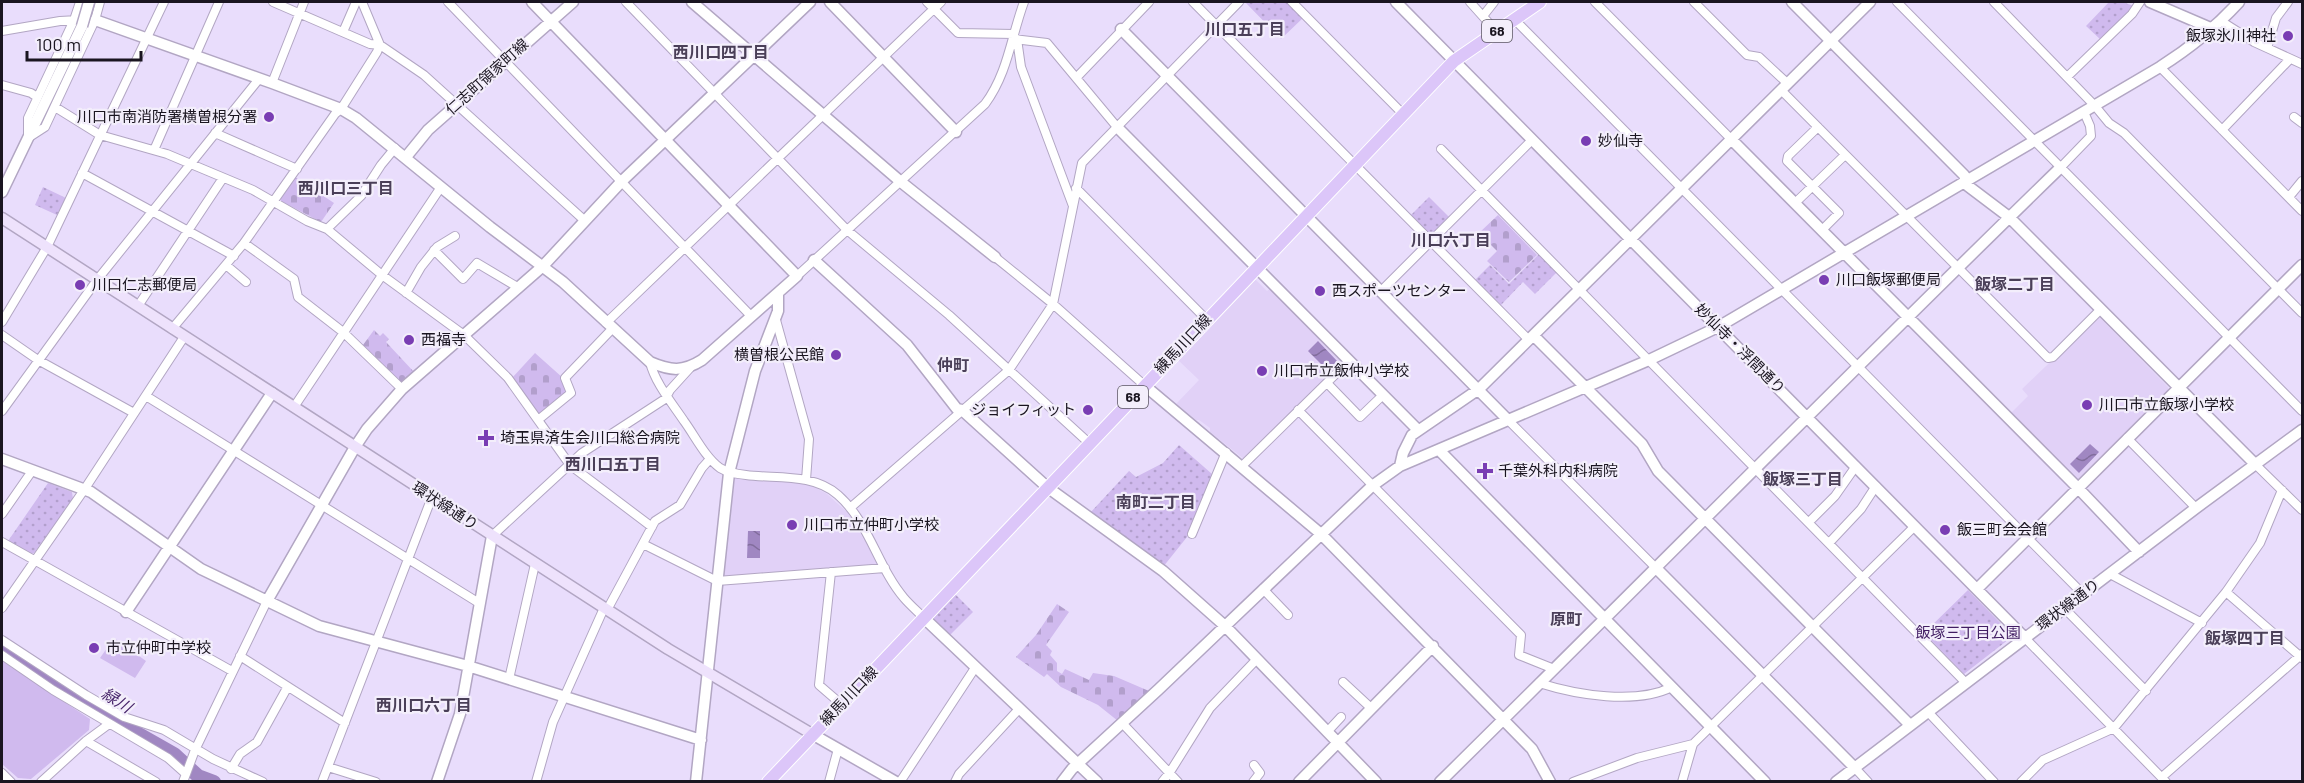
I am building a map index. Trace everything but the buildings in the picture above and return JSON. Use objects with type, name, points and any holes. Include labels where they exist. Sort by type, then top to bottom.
[{"type":"main road","name":"練馬川口線","points":[[768,782],[1402,113],[1454,61],[1540,2]]},
{"type":"main road","name":"環状線通り","points":[[2,218],[707,674],[812,734]]},
{"type":"street","points":[[2,192],[78,23],[80,2]]},
{"type":"street","points":[[28,138],[28,118],[37,97],[89,2]]},
{"type":"street","points":[[28,138],[45,127],[95,20],[100,2]]},
{"type":"street","points":[[2,322],[47,247],[164,2]]},
{"type":"street","points":[[154,150],[219,2]]},
{"type":"street","points":[[273,2],[370,44],[380,45],[424,75],[584,220]]},
{"type":"street","points":[[272,83],[304,2]]},
{"type":"street","points":[[343,32],[356,2]]},
{"type":"street","points":[[362,2],[380,45]]},
{"type":"street","points":[[448,2],[751,316]]},
{"type":"street","points":[[532,2],[796,276]]},
{"type":"street","name":"仁志町領家町線","points":[[406,157],[428,130],[573,2]]},
{"type":"street","points":[[626,2],[848,230],[949,315],[1089,443]]},
{"type":"street","points":[[692,2],[901,182],[1053,304],[1144,385],[1321,534],[1532,749],[1550,782]]},
{"type":"street","points":[[2,655],[52,690],[168,758],[185,776],[232,671],[267,602],[367,429],[402,389],[543,266],[622,181],[810,2]]},
{"type":"street","points":[[830,2],[956,132]]},
{"type":"street","points":[[927,2],[958,33],[1047,43],[1117,128],[1418,430]]},
{"type":"street","points":[[538,420],[571,393],[565,378],[609,326],[685,247],[941,2]]},
{"type":"street","points":[[436,782],[460,714],[492,536],[582,453],[665,399],[690,368],[778,293],[985,104],[998,87],[1015,38],[1024,2]]},
{"type":"street","points":[[1077,77],[1149,2]]},
{"type":"street","points":[[1192,2],[1431,241],[1586,387],[1641,444],[1658,471],[1910,725]]},
{"type":"street","points":[[850,508],[1009,370],[1053,304],[1082,163],[1239,2]]},
{"type":"street","points":[[1292,2],[1402,113]]},
{"type":"street","name":"妙仙寺・浮間通り","points":[[1398,2],[2025,638]]},
{"type":"street","points":[[1470,2],[1496,31]]},
{"type":"street","points":[[1483,16],[1494,2]]},
{"type":"street","points":[[1595,2],[2139,552]]},
{"type":"street","points":[[1694,2],[1747,55],[1759,57],[1818,127],[2048,358],[2053,357],[2101,309]]},
{"type":"street","points":[[1792,2],[1965,175],[1968,186],[2009,217],[2302,510]]},
{"type":"street","points":[[1400,466],[1403,453],[1412,435],[1479,389],[1870,2]]},
{"type":"street","points":[[1897,2],[2302,411]]},
{"type":"street","points":[[1994,2],[2095,105],[2109,123],[2124,133],[2302,313]]},
{"type":"street","points":[[2067,76],[2132,14],[2140,2]]},
{"type":"street","points":[[2150,2],[2217,25],[2302,64]]},
{"type":"street","points":[[1062,782],[1077,764],[1123,724],[1372,486],[1400,466],[1649,360],[1718,327],[2189,49],[2239,2]]},
{"type":"street","points":[[2267,48],[2276,18],[2288,2]]},
{"type":"street","points":[[1514,19],[2083,594]]},
{"type":"street","points":[[2,31],[95,20],[341,109],[395,148],[563,282],[650,362],[664,368],[690,368]]},
{"type":"street","points":[[1122,29],[1868,782]]},
{"type":"street","points":[[1015,38],[1021,67],[1073,207]]},
{"type":"street","points":[[172,329],[244,243],[335,114],[341,109],[380,45]]},
{"type":"street","points":[[2222,130],[2290,59]]},
{"type":"street","points":[[2160,67],[2302,211]]},
{"type":"street","points":[[2,411],[97,280],[260,79]]},
{"type":"street","points":[[2,84],[37,97]]},
{"type":"street","points":[[55,107],[100,135],[154,150],[223,178],[274,201],[307,221],[327,229],[382,275],[464,335],[508,378],[570,465],[652,527]]},
{"type":"street","points":[[1440,782],[2091,136],[2090,126],[2084,112]]},
{"type":"street","points":[[2294,117],[2302,123]]},
{"type":"street","points":[[1818,127],[1788,156],[1787,161],[1839,213],[1822,230]]},
{"type":"street","points":[[215,133],[297,169]]},
{"type":"street","points":[[1381,291],[1532,140]]},
{"type":"street","points":[[327,229],[361,196],[395,148]]},
{"type":"street","points":[[1441,149],[1966,683]]},
{"type":"street","points":[[1795,203],[1845,155]]},
{"type":"street","points":[[82,173],[234,256]]},
{"type":"street","points":[[138,306],[223,178]]},
{"type":"street","points":[[2289,197],[2302,181]]},
{"type":"street","points":[[294,407],[441,186]]},
{"type":"street","points":[[1076,189],[1206,319]]},
{"type":"street","points":[[406,293],[434,250],[455,236]]},
{"type":"street","points":[[244,243],[294,279],[298,297],[343,332],[402,389]]},
{"type":"street","points":[[434,250],[463,279],[477,263],[519,288]]},
{"type":"street","points":[[814,260],[907,345],[957,409],[962,410],[1047,487],[1163,572],[1225,626],[1376,782]]},
{"type":"street","points":[[226,265],[246,282]]},
{"type":"street","points":[[1977,589],[2302,265]]},
{"type":"street","points":[[696,782],[729,473],[755,371],[776,320],[778,293]]},
{"type":"street","points":[[776,320],[809,440],[806,480]]},
{"type":"street","points":[[2,335],[38,360],[134,413]]},
{"type":"street","points":[[2,608],[84,490],[184,337]]},
{"type":"street","points":[[1242,466],[1349,361]]},
{"type":"street","points":[[650,362],[652,371],[667,396],[710,459],[720,468],[729,473],[806,480],[836,493],[850,508],[903,598],[1097,782]]},
{"type":"street","points":[[1327,383],[1360,417],[1383,395]]},
{"type":"street","points":[[126,612],[272,393]]},
{"type":"street","points":[[146,396],[479,603]]},
{"type":"street","points":[[1298,410],[1521,635],[1519,656],[1554,669]]},
{"type":"street","name":"環状線通り","points":[[1836,782],[2302,430]]},
{"type":"street","points":[[2127,438],[2196,508]]},
{"type":"street","points":[[1438,450],[1765,782]]},
{"type":"street","points":[[1192,534],[1226,452]]},
{"type":"street","points":[[2,459],[91,492],[201,569],[319,626],[468,666],[701,740]]},
{"type":"street","points":[[536,782],[553,722],[606,609],[655,521],[680,505],[710,459]]},
{"type":"street","points":[[1809,522],[1835,496],[1856,466]]},
{"type":"street","points":[[2,514],[32,471]]},
{"type":"street","points":[[1829,543],[1862,509],[1876,486]]},
{"type":"street","points":[[2021,782],[2043,760],[2115,728],[2226,592],[2260,543],[2282,490]]},
{"type":"street","points":[[322,782],[432,497]]},
{"type":"street","points":[[1573,782],[1636,758],[1693,744],[1915,526]]},
{"type":"street","points":[[2,542],[232,671]]},
{"type":"street","points":[[643,544],[717,581],[885,568]]},
{"type":"street","points":[[509,679],[535,564]]},
{"type":"street","points":[[831,572],[819,685],[841,704]]},
{"type":"street","points":[[2110,574],[2202,623]]},
{"type":"street","points":[[1263,589],[1288,615]]},
{"type":"street","points":[[2025,638],[2164,779],[2302,656],[2226,592]]},
{"type":"street","points":[[2064,609],[2146,691]]},
{"type":"street","points":[[2,640],[77,690],[124,717],[164,730],[231,769],[263,782]]},
{"type":"street","points":[[1299,782],[1433,646]]},
{"type":"street","points":[[240,656],[345,723]]},
{"type":"street","points":[[1162,782],[1210,708],[1257,659]]},
{"type":"street","points":[[898,782],[975,668]]},
{"type":"street","points":[[1343,682],[1371,708]]},
{"type":"street","points":[[1539,683],[1574,692],[1608,696],[1658,694],[1672,687]]},
{"type":"street","points":[[231,769],[240,754],[257,742],[287,688]]},
{"type":"street","points":[[955,782],[959,774],[1020,709]]},
{"type":"street","points":[[1928,712],[1994,782]]},
{"type":"street","points":[[1327,732],[1341,717]]},
{"type":"street","points":[[41,782],[86,741],[109,724]]},
{"type":"street","points":[[1123,724],[1178,782]]},
{"type":"street","name":"環状線通り","points":[[812,734],[898,782]]},
{"type":"street","points":[[86,741],[156,782]]},
{"type":"street","points":[[1682,782],[1693,744]]},
{"type":"street","points":[[829,782],[838,749]]},
{"type":"street","points":[[1253,782],[1260,772],[1254,765]]},
{"type":"street","points":[[328,767],[376,782]]},
{"type":"street","points":[[2,773],[11,782]]},
{"type":"shaded area","name":"川口市立飯仲小学校","points":[[1255,279],[1267,291],[1271,288],[1343,363],[1244,459],[1210,432],[1210,428],[1176,404],[1199,380],[1178,360]]},
{"type":"shaded area","name":"川口市立飯塚小学校","points":[[2098,316],[2168,387],[2168,392],[2079,479],[2075,479],[2010,414],[2028,396],[2022,389]]},
{"type":"shaded area","name":"川口市立仲町小学校","points":[[737,476],[809,484],[827,494],[848,513],[879,565],[723,578]]},
{"type":"green space","points":[[1245,2],[1288,2],[1304,17],[1281,39]]},
{"type":"green space","points":[[2109,2],[2122,2],[2134,6],[2101,40],[2086,26]]},
{"type":"green space","points":[[295,177],[334,203],[321,222],[281,201],[281,196]]},
{"type":"green space","points":[[43,187],[66,198],[57,215],[35,205]]},
{"type":"green space","points":[[1429,197],[1450,218],[1434,234],[1430,234],[1411,215]]},
{"type":"green space","points":[[1498,215],[1537,255],[1509,282],[1487,261],[1497,251],[1479,233]]},
{"type":"green space","points":[[1539,254],[1557,272],[1535,294],[1523,282],[1501,305],[1475,280],[1490,265],[1509,284]]},
{"type":"green space","points":[[374,330],[380,336],[383,333],[389,339],[386,342],[414,372],[401,383],[363,345]]},
{"type":"green space","points":[[535,353],[563,378],[568,391],[539,416],[512,378]]},
{"type":"green space","points":[[1179,445],[1212,474],[1187,537],[1163,567],[1090,513],[1129,471],[1136,477],[1163,463]]},
{"type":"green space","points":[[48,483],[72,492],[73,499],[34,553],[30,554],[8,541]]},
{"type":"green space","name":"飯塚三丁目公園","points":[[1968,590],[2013,636],[1964,674],[1924,633]]},
{"type":"green space","points":[[954,593],[973,612],[949,636],[930,618]]},
{"type":"green space","points":[[1057,604],[1069,612],[1046,645],[1052,651],[1050,655],[1057,663],[1057,671],[1062,674],[1065,669],[1089,680],[1093,673],[1114,676],[1149,691],[1118,721],[1098,705],[1061,687],[1047,674],[1044,677],[1016,657],[1036,635]]},
{"type":"green space","points":[[114,638],[146,661],[135,678],[100,658]]},
{"type":"green space","points":[[2,661],[90,719],[89,730],[31,779],[18,778],[2,764]]},
{"type":"water","points":[[1318,341],[1338,362],[1328,371],[1308,351]]},
{"type":"water","points":[[2090,444],[2099,452],[2079,473],[2070,464]]},
{"type":"water","points":[[748,531],[760,531],[760,558],[747,558]]},
{"type":"waterway","name":"緑川","points":[[2,648],[100,712],[174,754],[198,776],[214,782]]},
{"type":"place","name":"飯塚氷川神社","points":[[2288,36]]},
{"type":"place","name":"川口市南消防署横曽根分署","points":[[269,117]]},
{"type":"place","name":"妙仙寺","points":[[1586,141]]},
{"type":"place","name":"川口飯塚郵便局","points":[[1824,280]]},
{"type":"place","name":"川口仁志郵便局","points":[[80,285]]},
{"type":"place","name":"西スポーツセンター","points":[[1320,291]]},
{"type":"place","name":"西福寺","points":[[409,340]]},
{"type":"place","name":"横曽根公民館","points":[[836,355]]},
{"type":"place","name":"川口市立飯仲小学校","points":[[1262,371]]},
{"type":"place","name":"川口市立飯塚小学校","points":[[2087,405]]},
{"type":"place","name":"ジョイフィット","points":[[1088,410]]},
{"type":"place","name":"埼玉県済生会川口総合病院","points":[[486,438]]},
{"type":"place","name":"千葉外科内科病院","points":[[1485,471]]},
{"type":"place","name":"川口市立仲町小学校","points":[[792,525]]},
{"type":"place","name":"飯三町会会館","points":[[1945,530]]},
{"type":"place","name":"市立仲町中学校","points":[[94,648]]},
{"type":"district","name":"川口五丁目","points":[[1245,29]]},
{"type":"district","name":"西川口四丁目","points":[[721,52]]},
{"type":"district","name":"西川口三丁目","points":[[346,188]]},
{"type":"district","name":"川口六丁目","points":[[1451,240]]},
{"type":"district","name":"飯塚二丁目","points":[[2015,284]]},
{"type":"district","name":"仲町","points":[[953,365]]},
{"type":"district","name":"西川口五丁目","points":[[613,464]]},
{"type":"district","name":"飯塚三丁目","points":[[1803,479]]},
{"type":"district","name":"南町二丁目","points":[[1156,502]]},
{"type":"district","name":"原町","points":[[1566,619]]},
{"type":"district","name":"飯塚四丁目","points":[[2245,638]]},
{"type":"district","name":"西川口六丁目","points":[[424,705]]}]
